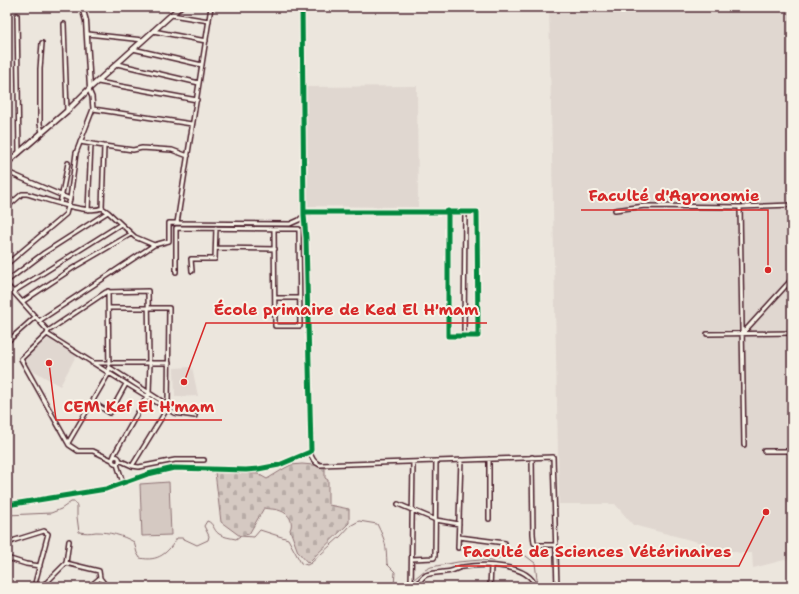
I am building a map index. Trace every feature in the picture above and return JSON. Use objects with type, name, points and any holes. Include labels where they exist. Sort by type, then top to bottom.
[{"type":"street","points":[[7,264],[66,214],[69,206],[76,153],[93,109],[92,97],[89,89],[88,34],[82,7]]},
{"type":"street","points":[[7,163],[67,111],[89,89],[180,7]]},
{"type":"street","points":[[177,222],[211,7]]},
{"type":"street","points":[[274,229],[275,326],[300,326],[299,229],[305,213],[302,7]]},
{"type":"street","points":[[172,14],[209,21]]},
{"type":"street","points":[[17,15],[19,153]]},
{"type":"street","points":[[64,24],[67,111]]},
{"type":"street","points":[[153,32],[206,41]]},
{"type":"street","points":[[88,34],[144,40]]},
{"type":"street","points":[[42,43],[40,69],[40,124],[42,132]]},
{"type":"street","points":[[133,49],[202,65]]},
{"type":"street","points":[[117,64],[199,83]]},
{"type":"street","points":[[98,82],[196,100]]},
{"type":"street","points":[[93,109],[192,124]]},
{"type":"street","points":[[80,142],[133,150],[142,148],[172,150],[188,156]]},
{"type":"street","points":[[88,210],[91,144]]},
{"type":"street","points":[[102,208],[104,146]]},
{"type":"street","points":[[60,204],[68,163]]},
{"type":"street","points":[[7,172],[70,199]]},
{"type":"street","points":[[7,207],[22,194],[27,194],[60,204],[88,210],[94,211],[102,208]]},
{"type":"street","points":[[615,210],[645,206],[740,207],[792,205]]},
{"type":"street","points":[[740,207],[744,445]]},
{"type":"street","points":[[102,208],[135,237],[154,245]]},
{"type":"street","points":[[305,213],[448,211],[477,212],[478,336],[448,336],[448,211]]},
{"type":"street","points":[[464,336],[465,211]]},
{"type":"street","points":[[7,281],[44,253],[108,212]]},
{"type":"street","points":[[305,213],[302,223],[306,246],[311,458],[314,462],[320,465],[553,457],[557,587]]},
{"type":"street","points":[[39,321],[154,245],[169,241],[169,223],[302,223]]},
{"type":"street","points":[[13,292],[121,224]]},
{"type":"street","points":[[176,272],[176,228],[299,229]]},
{"type":"street","points":[[192,271],[191,260],[215,259],[216,228]]},
{"type":"street","points":[[22,302],[73,268],[131,234]]},
{"type":"street","points":[[216,248],[275,249]]},
{"type":"street","points":[[742,334],[792,279]]},
{"type":"street","points":[[7,285],[48,333],[92,363],[126,384],[174,409],[196,412]]},
{"type":"street","points":[[123,483],[118,462],[117,457],[113,459],[93,452],[78,451],[68,443],[21,359],[48,333],[108,291],[148,291],[148,395],[115,453],[113,459],[113,463],[118,462],[139,467],[175,460],[204,460]]},
{"type":"street","points":[[68,443],[109,373],[108,291]]},
{"type":"street","points":[[275,298],[300,298]]},
{"type":"street","points":[[108,308],[169,308],[168,405],[132,466]]},
{"type":"street","points":[[8,339],[35,317]]},
{"type":"street","points":[[707,334],[792,333]]},
{"type":"street","points":[[92,363],[109,365],[149,362],[168,363]]},
{"type":"street","points":[[109,365],[174,414],[195,416]]},
{"type":"street","points":[[92,402],[110,413],[126,384]]},
{"type":"street","points":[[764,451],[792,451]]},
{"type":"street","points":[[7,505],[106,489],[148,474],[174,468],[258,469],[279,465],[310,452]]},
{"type":"street","points":[[532,457],[534,543],[537,545],[555,545]]},
{"type":"street","points":[[489,459],[489,519]]},
{"type":"street","points":[[412,559],[435,557],[436,460]]},
{"type":"street","points":[[458,548],[461,460]]},
{"type":"street","points":[[412,587],[413,463]]},
{"type":"street","points":[[398,504],[436,520],[459,524]]},
{"type":"street","points":[[7,544],[44,531],[48,534],[34,587]]},
{"type":"street","points":[[459,537],[505,543]]},
{"type":"street","points":[[38,587],[47,582],[66,563],[69,541]]},
{"type":"street","points":[[7,558],[26,564],[40,566]]},
{"type":"street","points":[[66,563],[98,571],[100,578],[107,587]]},
{"type":"street","points":[[490,587],[491,566]]},
{"type":"street","points":[[417,587],[420,580],[427,575],[451,571],[462,567],[491,566],[512,568],[526,573],[533,580],[536,587]]},
{"type":"street","points":[[89,587],[100,578]]},
{"type":"shaded area","points":[[549,7],[792,7],[792,558],[753,568],[752,553],[740,553],[633,525],[615,504],[559,504]]},
{"type":"shaded area","points":[[417,86],[418,207],[308,206],[306,87]]},
{"type":"shaded area","points":[[48,339],[76,356],[60,386],[29,368],[24,358]]},
{"type":"shaded area","points":[[192,367],[198,396],[175,397],[174,368]]},
{"type":"green space","points":[[302,464],[325,466],[325,478],[328,480],[328,504],[349,509],[349,523],[308,563],[298,552],[290,530],[290,519],[281,511],[264,508],[249,534],[240,536],[221,522],[215,472],[258,474],[267,479],[291,465]]},
{"type":"green space","points":[[169,482],[171,535],[142,536],[140,484]]},
{"type":"waterway","points":[[7,515],[51,513],[61,509],[71,502],[75,502],[77,506],[79,532],[106,533],[125,537],[134,542],[140,558],[146,559],[152,559],[162,555],[170,548],[177,538],[182,538],[197,545],[208,540],[209,536],[204,526],[207,521],[211,523],[219,534],[227,537],[236,539],[240,536],[254,537],[260,530],[288,539],[301,563],[307,565],[341,536],[350,526],[359,521],[377,524],[385,543],[387,564],[395,572],[394,586],[396,587]]},
{"type":"waterway","points":[[412,583],[413,580],[431,567],[458,562],[481,560],[493,561],[514,550],[522,553],[535,563],[538,587]]},
{"type":"waterway","points":[[603,587],[612,583],[618,587]]},
{"type":"waterway","points":[[401,587],[409,584]]},
{"type":"cycle path","points":[[7,505],[106,489],[148,474],[174,468],[258,469],[279,465],[310,452],[306,238],[304,215],[302,7]]},
{"type":"cycle path","points":[[305,212],[477,212],[478,336],[448,336],[448,211]]},
{"type":"place","name":"Faculté d'Agronomie","points":[[768,270]]},
{"type":"place","name":"CEM Kef El H'mam","points":[[49,363]]},
{"type":"place","name":"École primaire de Ked El H'mam","points":[[184,382]]},
{"type":"place","name":"Faculté de Sciences Vétérinaires","points":[[766,512]]}]
